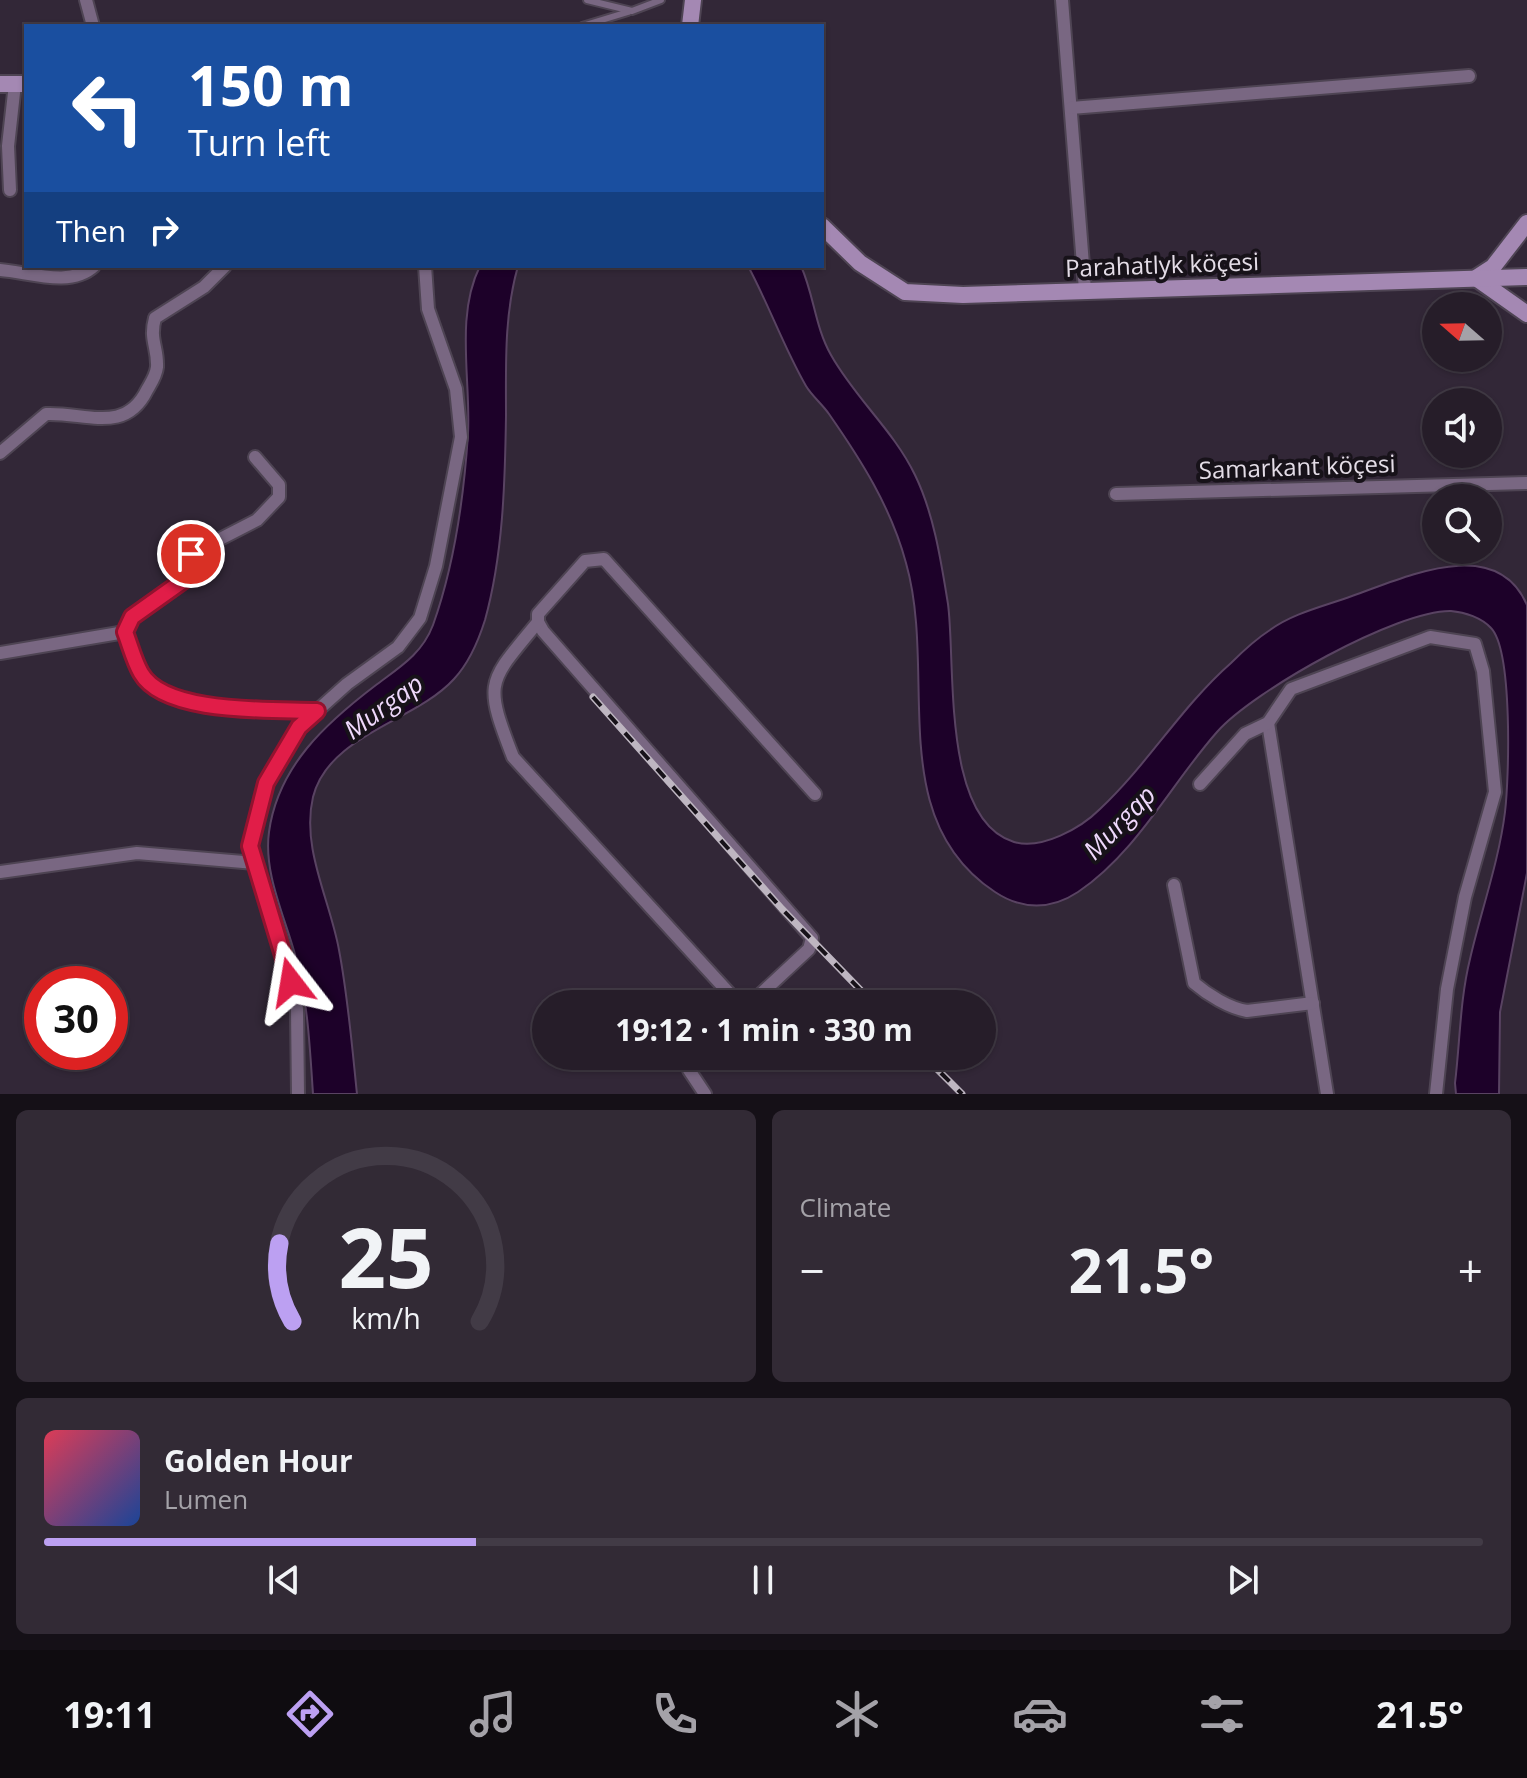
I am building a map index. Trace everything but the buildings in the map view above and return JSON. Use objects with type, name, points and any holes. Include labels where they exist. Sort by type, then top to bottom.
[{"type":"main road","points":[[690,24],[693,0]]},
{"type":"main road","points":[[1527,223],[1493,267],[1476,278],[1527,314]]},
{"type":"main road","name":"Parahatlyk köçesi","points":[[824,228],[860,263],[905,292],[963,295],[1527,277]]},
{"type":"street","points":[[86,0],[92,24]]},
{"type":"street","points":[[1062,0],[1085,290]]},
{"type":"street","points":[[1071,108],[1469,76]]},
{"type":"street","points":[[10,190],[8,146],[14,84]]},
{"type":"street","points":[[0,270],[63,278],[86,273],[92,268]]},
{"type":"street","points":[[0,453],[46,414],[121,417],[140,406],[156,372],[157,352],[150,335],[155,318],[204,287],[223,268]]},
{"type":"street","points":[[298,1094],[297,1009],[286,954],[250,846],[266,783],[299,727],[398,647],[420,618],[436,566],[461,437],[456,389],[428,309],[425,268]]},
{"type":"street","points":[[255,457],[279,485],[279,497],[257,520],[183,561],[184,580],[132,617],[125,632],[141,673],[150,684],[175,696],[204,707],[317,711]]},
{"type":"street","name":"Samarkant köçesi","points":[[1116,494],[1527,483]]},
{"type":"street","points":[[765,990],[809,949],[812,938],[543,631],[538,614],[585,561],[604,559],[815,794]]},
{"type":"street","points":[[538,622],[499,669],[492,690],[497,716],[513,757],[726,990]]},
{"type":"street","points":[[0,653],[125,632]]},
{"type":"street","points":[[1200,784],[1245,734],[1268,723],[1291,689],[1430,637],[1475,644],[1483,671],[1495,792],[1462,912],[1447,989],[1436,1094]]},
{"type":"street","points":[[1268,723],[1327,1094]]},
{"type":"street","points":[[0,872],[137,853],[255,863]]},
{"type":"street","points":[[1174,885],[1194,983],[1236,1009],[1247,1011],[1313,1003]]},
{"type":"street","points":[[689,1070],[705,1094]]},
{"type":"lane","points":[[587,0],[632,11]]},
{"type":"lane","points":[[589,24],[661,0]]},
{"type":"water","name":"Murgap","points":[[479,268],[517,268],[508,322],[504,493],[491,595],[476,643],[454,679],[418,707],[354,743],[336,758],[322,776],[313,797],[311,835],[318,874],[339,950],[357,1094],[313,1094],[304,994],[269,865],[269,832],[282,787],[307,748],[339,715],[409,659],[423,644],[433,625],[447,579],[464,482],[468,434],[466,327],[472,285]]},
{"type":"water","name":"Murgap","points":[[749,268],[802,268],[821,333],[831,355],[896,444],[922,490],[932,522],[948,604],[953,699],[963,773],[974,804],[991,828],[1014,842],[1025,844],[1049,840],[1072,830],[1092,816],[1134,773],[1213,680],[1255,641],[1279,624],[1397,580],[1447,567],[1472,566],[1494,571],[1513,583],[1527,605],[1527,873],[1500,1012],[1499,1094],[1456,1094],[1455,1083],[1467,974],[1499,849],[1505,812],[1508,745],[1506,688],[1498,641],[1491,628],[1478,618],[1462,613],[1427,614],[1363,638],[1327,656],[1261,696],[1217,732],[1136,838],[1099,876],[1078,892],[1057,902],[1036,906],[1005,898],[960,861],[938,825],[926,785],[920,742],[914,606],[900,542],[874,485],[829,414],[806,386]]},
{"type":"railway","points":[[593,697],[782,909],[860,990]]},
{"type":"railway","points":[[938,1070],[962,1094]]},
{"type":"route","points":[[191,554],[183,561],[184,580],[132,617],[125,632],[141,673],[150,684],[204,707],[317,711],[299,727],[266,783],[250,846],[263,893],[286,954],[291,982]]}]
